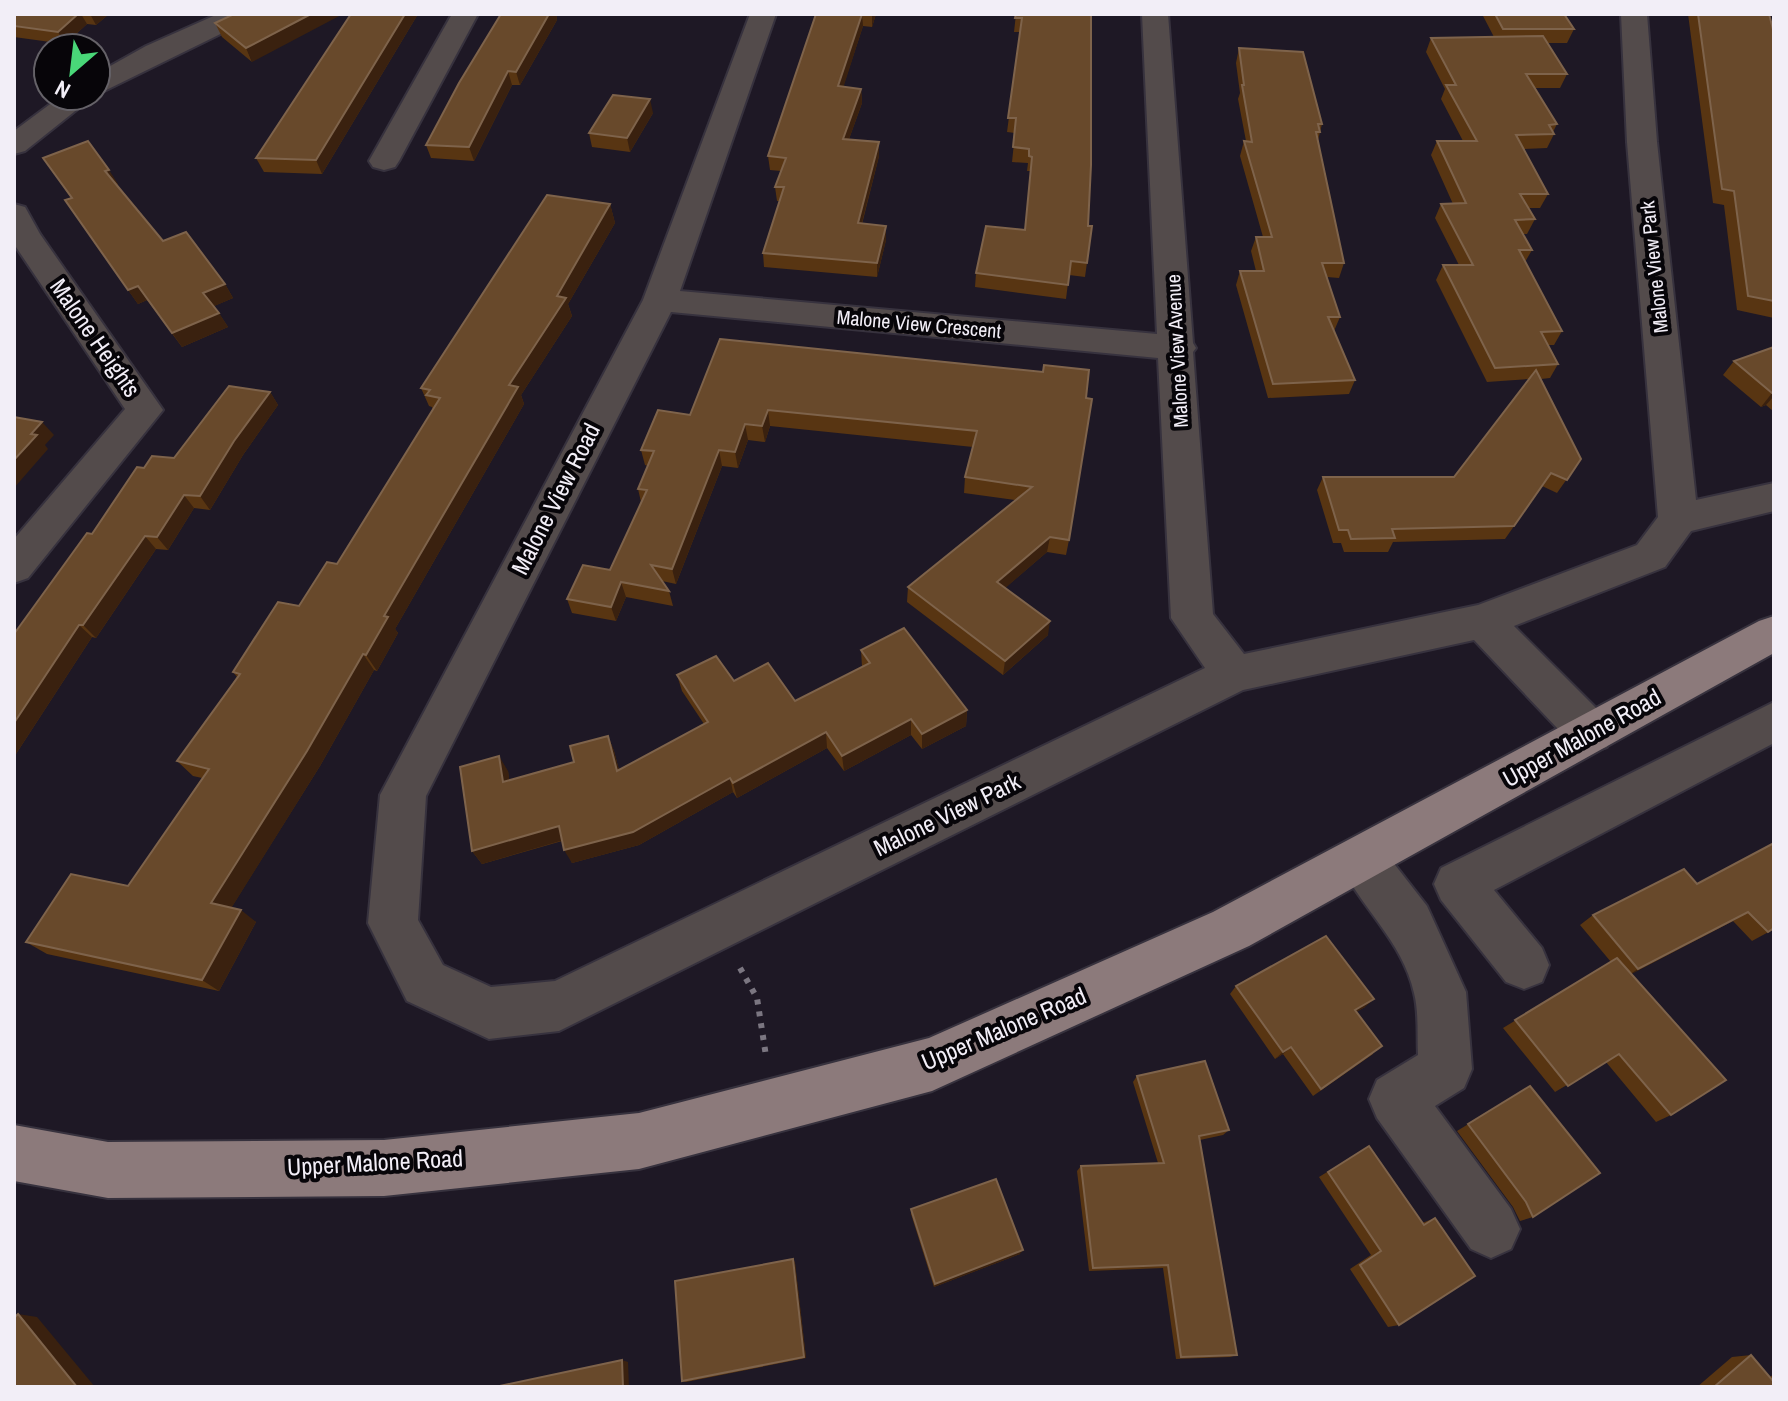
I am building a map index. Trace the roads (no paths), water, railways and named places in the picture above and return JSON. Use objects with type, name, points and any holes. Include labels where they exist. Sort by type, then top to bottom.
[{"type":"main road","name":"Upper Malone Road","points":[[14,1153],[108,1170],[384,1168],[639,1141],[932,1064],[1231,929],[1774,633]]},
{"type":"street","points":[[112,77],[156,52],[240,14]]},
{"type":"street","points":[[384,161],[465,14]]},
{"type":"street","name":"Malone View Road","points":[[425,983],[393,923],[403,795],[660,300],[763,14]]},
{"type":"street","name":"Malone View Avenue","points":[[1155,14],[1178,348],[1192,618],[1234,674]]},
{"type":"street","name":"Malone View Park","points":[[425,983],[489,1013],[559,1006],[1234,674],[1482,621],[1651,556],[1678,519],[1642,142],[1634,14]]},
{"type":"street","points":[[14,145],[58,112]]},
{"type":"street","name":"Malone Heights","points":[[14,214],[24,235],[145,410],[14,567]]},
{"type":"street","name":"Malone View Crescent","points":[[660,300],[1178,348]]},
{"type":"street","points":[[1678,519],[1774,497]]},
{"type":"street","points":[[1482,621],[1591,733]]},
{"type":"street","points":[[1524,965],[1458,884],[1774,721]]},
{"type":"street","points":[[1361,858],[1409,923],[1440,992],[1445,1069],[1396,1099],[1491,1229]]}]
